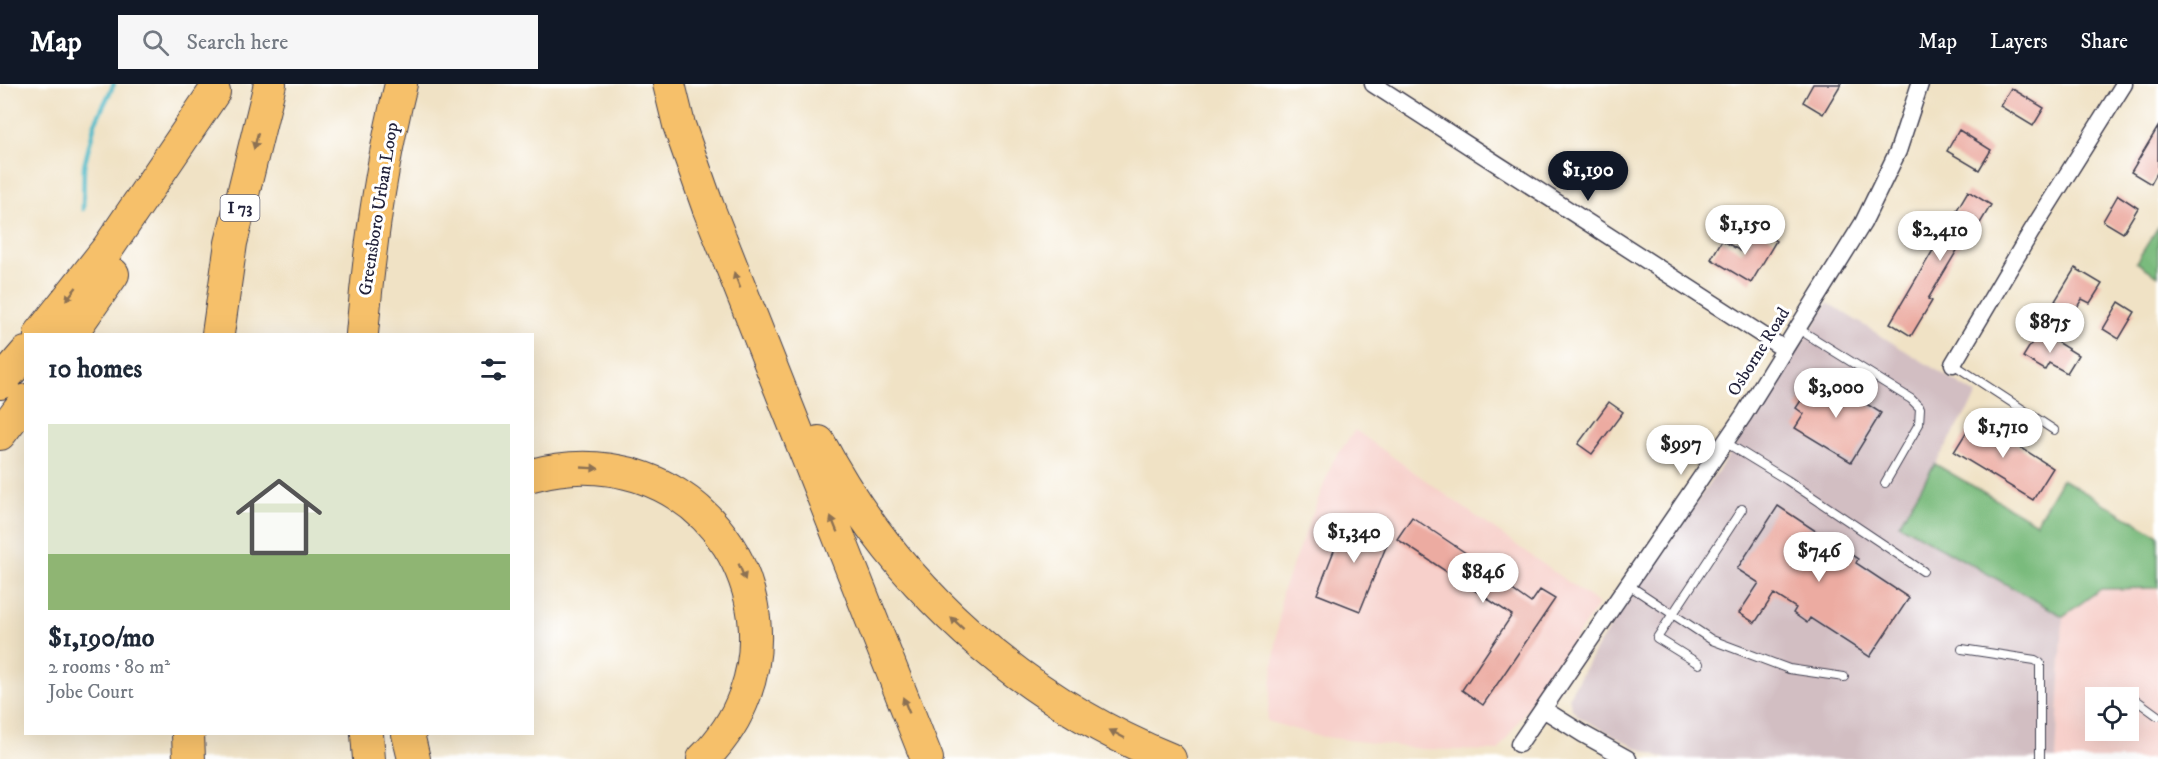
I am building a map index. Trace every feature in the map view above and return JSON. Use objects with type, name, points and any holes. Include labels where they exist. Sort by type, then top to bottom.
[{"type":"highway","name":"I 73","points":[[218,333],[231,243],[270,84]]},
{"type":"highway","name":"Greensboro Urban Loop","points":[[362,333],[379,200],[401,84]]},
{"type":"highway","points":[[669,84],[708,207],[927,759]]},
{"type":"highway","points":[[41,333],[108,248],[216,88]]},
{"type":"highway","points":[[71,333],[133,244],[216,88]]},
{"type":"highway","points":[[379,200],[381,333]]},
{"type":"highway","points":[[758,334],[786,374],[835,472],[869,522],[909,574],[948,614],[1014,672],[1072,711],[1145,749],[1170,759]]},
{"type":"highway","points":[[0,383],[24,355]]},
{"type":"highway","points":[[0,434],[24,403]]},
{"type":"highway","points":[[534,476],[567,468],[584,467],[618,470],[648,479],[679,495],[695,507],[722,536],[734,554],[743,573],[751,600],[755,629],[753,663],[745,697],[736,716],[726,733],[703,759]]},
{"type":"highway","points":[[188,735],[189,759]]},
{"type":"highway","points":[[367,735],[369,759]]},
{"type":"highway","points":[[408,735],[414,759]]},
{"type":"highway","points":[[417,735],[421,759]]},
{"type":"street","points":[[1373,84],[1784,349]]},
{"type":"street","name":"Osborne Road","points":[[1519,744],[1725,442],[1863,223],[1898,151],[1920,84]]},
{"type":"street","points":[[1953,364],[2031,232],[2124,84]]},
{"type":"street","points":[[1543,709],[1628,759]]},
{"type":"lane","points":[[1797,328],[1911,399],[1920,408],[1919,424],[1885,483]]},
{"type":"lane","points":[[1953,364],[2054,430]]},
{"type":"lane","points":[[1725,442],[1787,480],[1923,571]]},
{"type":"lane","points":[[1699,664],[1657,638],[1742,509]]},
{"type":"lane","points":[[1627,584],[1712,640],[1789,669],[1844,677]]},
{"type":"lane","points":[[1962,649],[2035,660],[2040,663],[2040,759]]},
{"type":"lane","points":[[2139,702],[2158,716]]},
{"type":"shaded area","points":[[1828,303],[1977,395],[1899,524],[2063,616],[2056,759],[1667,759],[1635,747],[1579,717],[1571,708],[1569,696],[1598,645],[1750,424]]},
{"type":"shaded area","points":[[1355,430],[1599,604],[1498,751],[1422,749],[1317,736],[1267,721],[1282,592],[1333,461]]},
{"type":"shaded area","points":[[2158,588],[2158,759],[2056,759],[2063,616],[2101,589]]},
{"type":"green space","points":[[2158,227],[2158,276],[2136,262]]},
{"type":"green space","points":[[1935,464],[2036,523],[2062,479],[2158,535],[2158,588],[2101,589],[2063,616],[1899,524]]},
{"type":"building","points":[[1813,84],[1841,84],[1823,114],[1803,102]]},
{"type":"building","points":[[2011,88],[2044,108],[2033,126],[2000,106]]},
{"type":"building","points":[[2158,127],[2158,171],[2151,184],[2131,172]]},
{"type":"building","points":[[1959,130],[1991,150],[1979,170],[1947,151]]},
{"type":"building","points":[[1968,191],[1991,205],[1970,240],[1965,237],[1928,299],[1932,301],[1911,336],[1890,323]]},
{"type":"building","points":[[2118,195],[2138,208],[2123,233],[2103,221]]},
{"type":"building","points":[[1756,229],[1776,241],[1751,283],[1711,259],[1722,240],[1742,252]]},
{"type":"building","points":[[2075,268],[2102,284],[2090,303],[2082,299],[2074,312],[2055,301]]},
{"type":"building","points":[[2119,302],[2135,312],[2119,339],[2103,329]]},
{"type":"building","points":[[2039,331],[2078,355],[2067,373],[2049,363],[2045,370],[2023,357]]},
{"type":"building","points":[[1827,379],[1881,413],[1851,462],[1795,428],[1804,414],[1796,408],[1811,385],[1820,390]]},
{"type":"building","points":[[1609,402],[1623,412],[1592,454],[1578,444]]},
{"type":"building","points":[[1975,418],[2053,468],[2033,500],[1954,452]]},
{"type":"building","points":[[1778,506],[1858,559],[1856,563],[1909,598],[1870,657],[1810,618],[1807,623],[1793,613],[1796,608],[1774,594],[1755,623],[1739,613],[1759,583],[1737,569]]},
{"type":"building","points":[[1412,517],[1509,582],[1507,586],[1531,603],[1540,590],[1555,599],[1483,705],[1462,690],[1512,615],[1397,539]]},
{"type":"building","points":[[1363,518],[1379,524],[1376,531],[1390,537],[1360,611],[1317,594],[1344,525],[1348,526],[1350,521],[1360,525]]},
{"type":"waterway","points":[[83,209],[84,166],[95,123],[114,84]]}]
